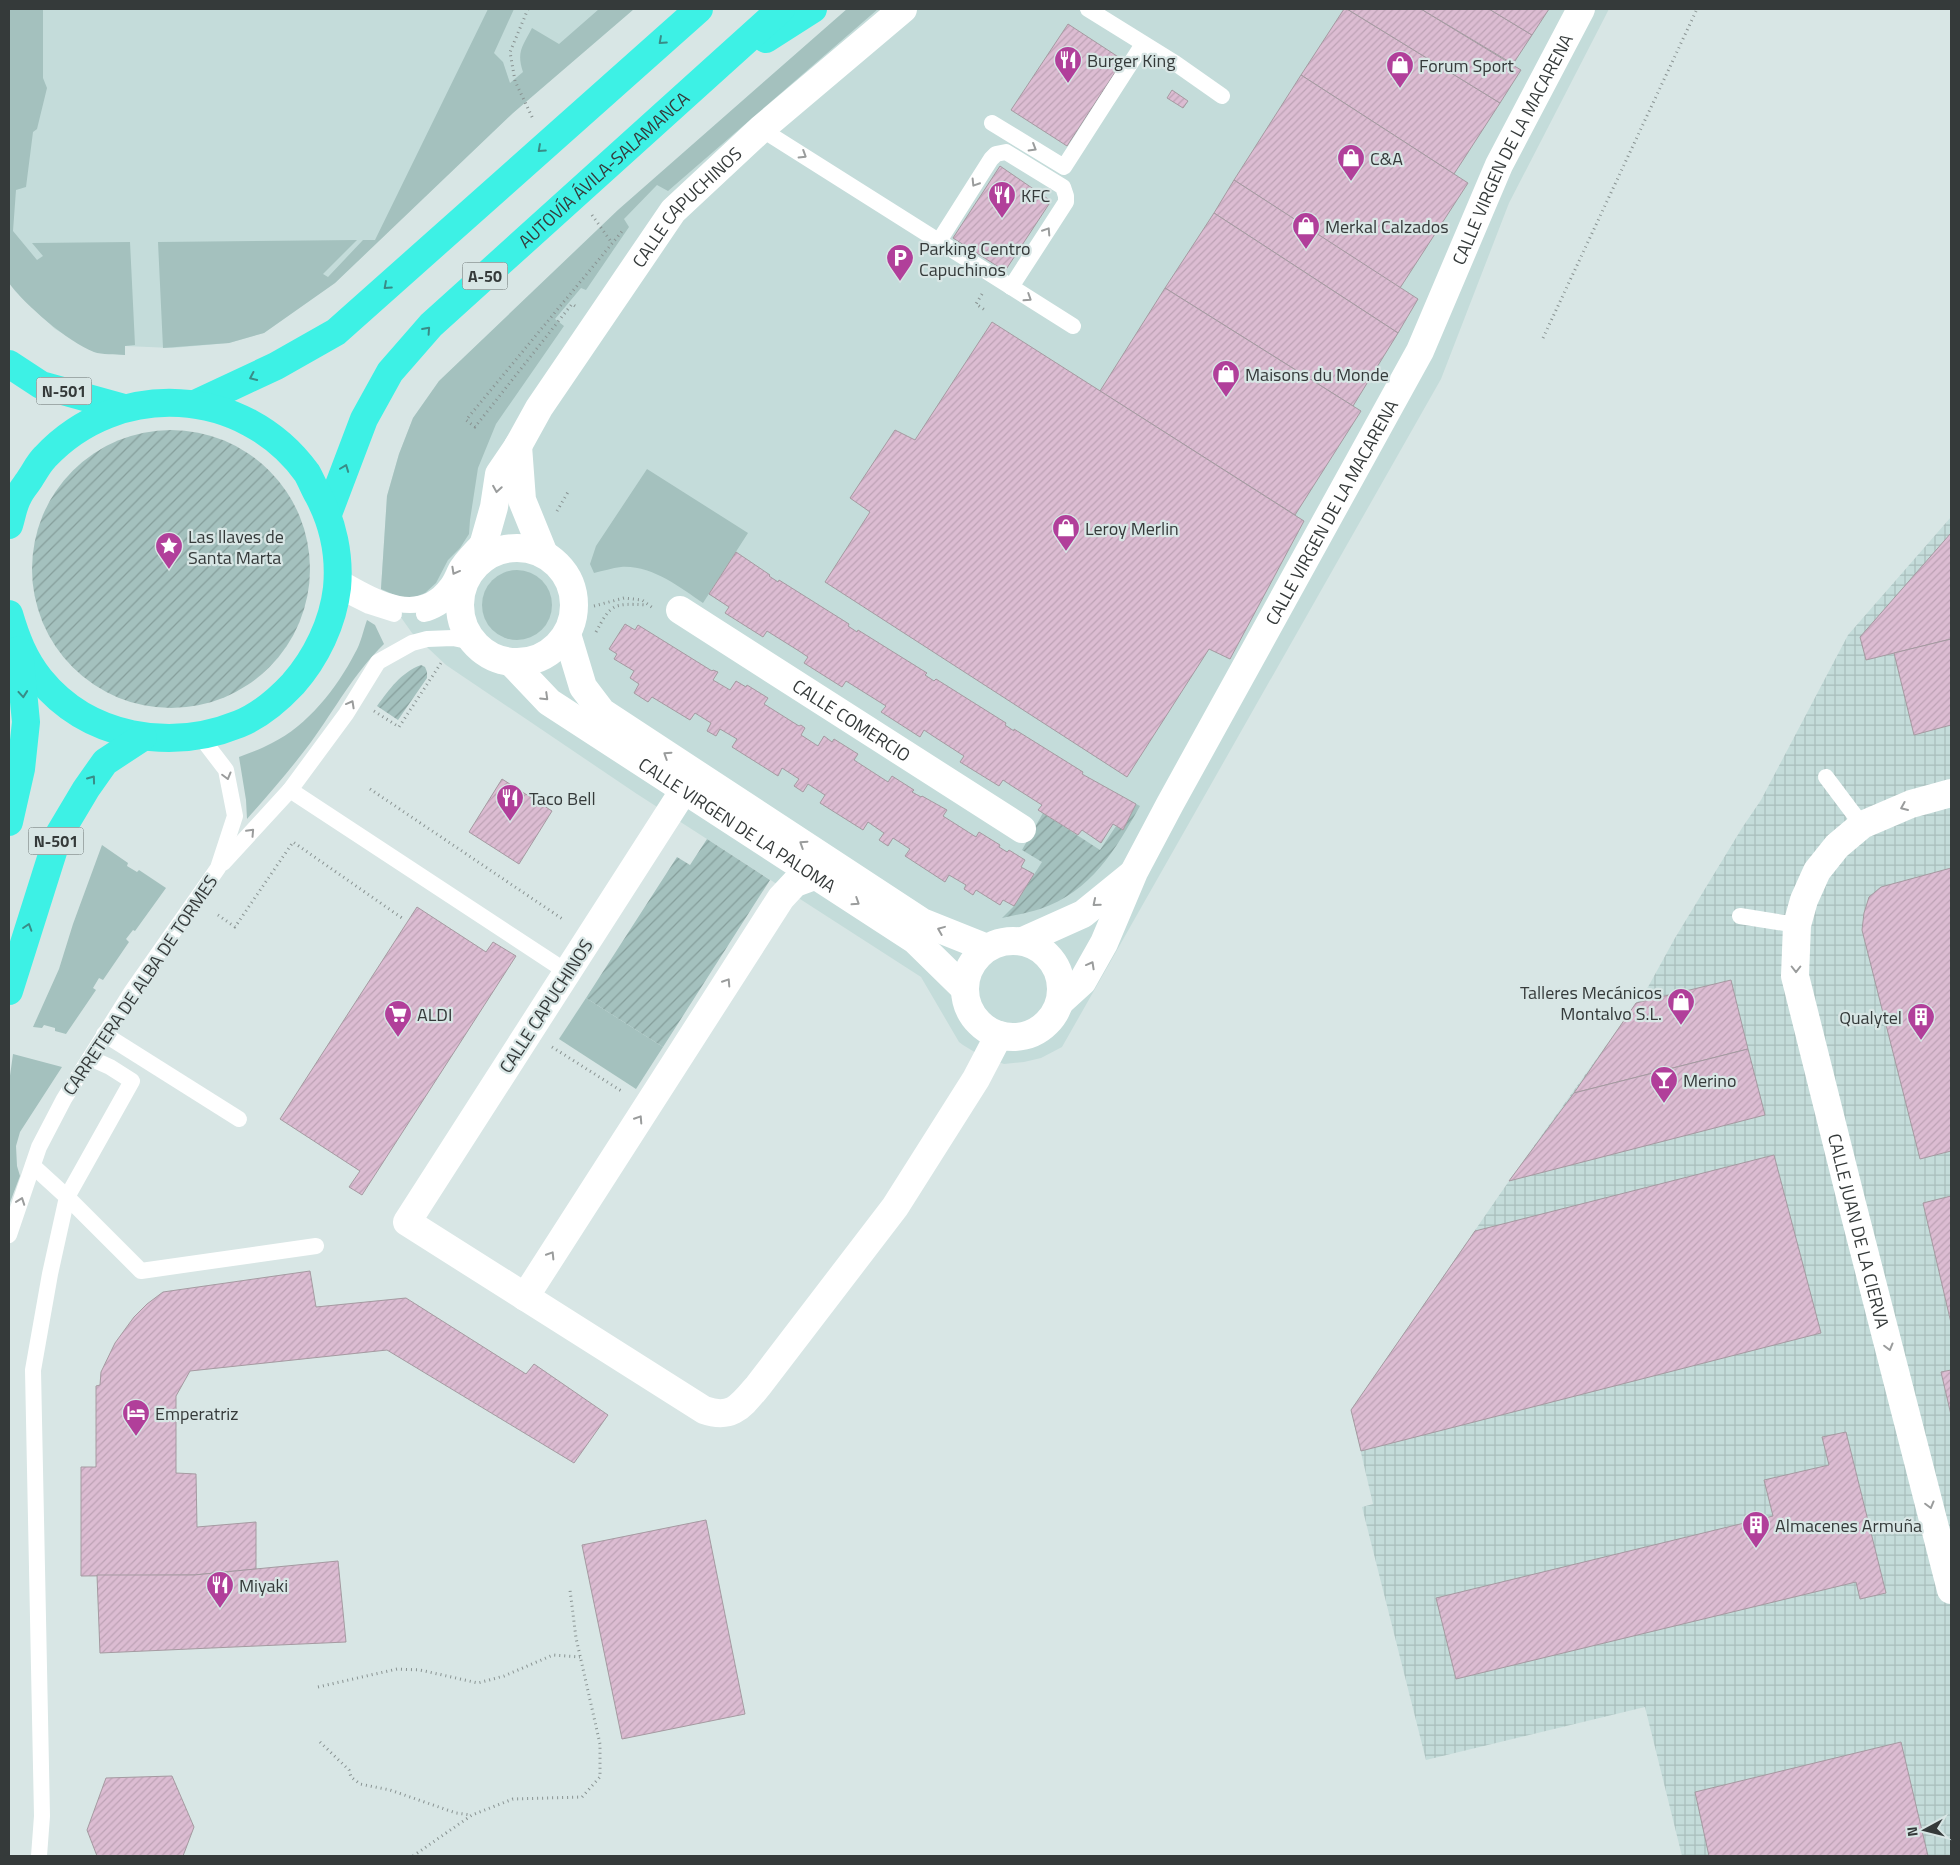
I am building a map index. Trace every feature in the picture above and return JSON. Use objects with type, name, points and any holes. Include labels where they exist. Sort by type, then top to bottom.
[{"type":"highway","points":[[195,404],[276,366],[336,332],[699,9]]},
{"type":"highway","name":"AUTOVÍA ÁVILA-SALAMANCA","points":[[328,514],[364,419],[390,372],[431,325],[780,9]]},
{"type":"highway","points":[[700,82],[812,9]]},
{"type":"highway","name":"N-501","points":[[9,364],[41,385],[124,408]]},
{"type":"highway","points":[[9,525],[17,498],[44,458],[80,427],[124,408],[160,402],[195,404],[239,416],[277,440],[307,474],[328,514],[336,551],[337,583],[326,631],[306,669],[277,701],[241,724],[200,736],[171,739],[143,737],[105,726],[70,706],[41,679],[19,646],[9,614]]},
{"type":"highway","name":"N-501","points":[[9,822],[21,769],[26,722],[19,646]]},
{"type":"highway","name":"N-501","points":[[9,991],[58,836],[86,789],[105,762],[143,737]]},
{"type":"street","name":"CALLE CAPUCHINOS","points":[[479,560],[494,508],[499,474],[518,446],[539,408],[673,211],[761,129],[902,9]]},
{"type":"street","name":"CALLE VIRGEN DE LA MACARENA","points":[[1060,1002],[1082,982],[1104,943],[1134,872],[1420,351],[1499,165],[1582,9]]},
{"type":"street","points":[[518,446],[522,500],[544,554]]},
{"type":"street","points":[[522,547],[544,554],[563,570],[573,593],[574,614],[580,637],[532,660],[510,662],[489,656],[472,642],[461,618],[460,593],[467,575],[479,560],[499,549],[522,547]]},
{"type":"street","name":"CALLE COMERCIO","points":[[680,610],[1022,829]]},
{"type":"street","name":"CALLE VIRGEN DE LA PALOMA","points":[[580,637],[583,686],[602,712],[922,922],[987,948]]},
{"type":"street","name":"CALLE VIRGEN DE LA PALOMA","points":[[510,662],[549,702],[915,940],[964,988]]},
{"type":"street","name":"CALLE CAPUCHINOS","points":[[525,1296],[407,1222],[684,790]]},
{"type":"street","name":"CALLE JUAN DE LA CIERVA","points":[[1951,793],[1911,804],[1862,825],[1837,846],[1817,872],[1804,900],[1797,926],[1796,976],[1951,1590]]},
{"type":"street","name":"CALLE VIRGEN DE LA MACARENA","points":[[1025,940],[1083,914],[1134,872]]},
{"type":"street","points":[[814,876],[795,883],[781,898],[525,1296],[704,1410],[721,1413],[740,1407],[822,1304],[895,1207],[976,1078],[999,1035]]},
{"type":"street","points":[[1005,940],[1025,940],[1047,953],[1061,976],[1060,1002],[1051,1020],[1037,1032],[1018,1038],[999,1035],[981,1025],[969,1008],[964,988],[970,965],[987,948],[1005,940]]},
{"type":"lane","points":[[1088,9],[1222,96]]},
{"type":"lane","points":[[992,123],[1064,166],[1143,44]]},
{"type":"lane","points":[[761,129],[1073,326]]},
{"type":"lane","points":[[939,241],[990,159],[996,154],[1006,152],[1063,187],[1066,202],[1011,287]]},
{"type":"lane","points":[[337,583],[396,604],[412,606],[428,602],[447,585],[458,565],[486,534]]},
{"type":"lane","points":[[337,583],[369,606],[395,614],[414,615],[430,613],[460,593]]},
{"type":"lane","points":[[218,868],[290,790],[346,714],[378,662],[412,643],[427,639],[453,638],[472,642]]},
{"type":"lane","name":"CARRETERA DE ALBA DE TORMES","points":[[9,1236],[39,1147],[52,1123],[104,1034],[218,868],[235,816],[226,770],[200,736]]},
{"type":"lane","points":[[1826,777],[1862,825]]},
{"type":"lane","points":[[290,790],[567,972]]},
{"type":"lane","points":[[1740,916],[1797,926]]},
{"type":"lane","points":[[104,1034],[239,1119]]},
{"type":"lane","points":[[39,1856],[42,1816],[33,1370],[50,1274],[67,1197],[132,1081],[110,1067],[90,1058]]},
{"type":"lane","points":[[33,1166],[67,1197],[141,1272],[316,1246]]},
{"type":"path","points":[[510,52],[528,9]]},
{"type":"path","points":[[1543,338],[1697,9]]},
{"type":"path","points":[[572,304],[475,427],[466,420],[612,243]]},
{"type":"path","points":[[980,289],[984,291],[976,304],[985,310]]},
{"type":"path","points":[[554,515],[568,492]]},
{"type":"path","points":[[594,606],[624,598],[642,600]]},
{"type":"path","points":[[580,637],[613,607],[625,604],[647,605]]},
{"type":"path","points":[[367,706],[399,727],[446,655]]},
{"type":"path","points":[[370,790],[564,920]]},
{"type":"path","points":[[218,915],[235,927],[293,842],[402,918]]},
{"type":"path","points":[[547,1044],[628,1096]]},
{"type":"path","points":[[413,1856],[472,1815],[513,1799],[582,1797],[600,1777],[600,1744],[580,1658],[570,1590]]},
{"type":"path","points":[[318,1687],[397,1669],[420,1670],[478,1683],[504,1676],[553,1655],[580,1658]]},
{"type":"path","points":[[320,1742],[349,1770],[351,1777],[360,1784],[390,1790],[456,1813],[472,1815]]},
{"type":"shaded area","points":[[9,9],[634,9],[513,113],[335,283],[264,333],[229,343],[172,348],[125,346],[125,355],[94,352],[55,329],[9,283]]},
{"type":"shaded area","points":[[9,9],[43,9],[43,78],[47,88],[37,129],[33,132],[26,187],[16,190],[13,231],[37,260],[43,256],[32,243],[130,242],[135,345],[125,346],[125,355],[97,353],[72,340],[36,312],[9,283]]},
{"type":"shaded area","points":[[488,9],[514,9],[494,53],[503,62],[510,83],[523,72],[520,54],[532,28],[559,44],[599,9],[634,9],[513,113],[335,283],[264,333],[229,343],[163,348],[158,242],[357,240],[323,274],[328,277],[363,240],[375,240]]},
{"type":"shaded area","points":[[847,9],[1609,9],[1509,203],[1441,379],[1062,1047],[1041,1058],[1024,1062],[1004,1064],[981,1056],[963,1045],[959,1042],[921,977],[637,794],[446,665],[412,633],[381,589],[387,496],[399,454],[413,418],[439,381],[618,210]]},
{"type":"shaded area","points":[[847,9],[878,9],[668,191],[657,185],[624,219],[629,227],[586,290],[581,288],[555,319],[564,326],[496,424],[478,468],[469,534],[460,548],[448,560],[436,583],[425,593],[410,599],[381,589],[387,496],[399,454],[413,418],[439,381],[618,210]]},
{"type":"shaded area","points":[[171,430],[198,433],[224,441],[248,454],[269,471],[286,492],[299,516],[307,542],[310,569],[307,596],[299,622],[286,646],[269,667],[248,684],[224,697],[198,705],[171,708],[144,705],[118,697],[94,684],[73,667],[56,646],[43,622],[35,596],[32,569],[35,542],[43,516],[56,492],[73,471],[94,454],[118,441],[144,433]]},
{"type":"shaded area","points":[[647,469],[748,533],[703,603],[675,584],[654,573],[632,567],[621,567],[594,573],[590,564],[596,546]]},
{"type":"shaded area","points":[[1951,517],[1951,1856],[1682,1856],[1645,1707],[1426,1760],[1362,1507],[1373,1504],[1351,1410],[1509,1181],[1648,987],[1675,938],[1761,800],[1848,635]]},
{"type":"shaded area","points":[[524,570],[537,576],[546,585],[550,591],[552,605],[550,619],[542,630],[531,638],[510,640],[503,638],[492,630],[484,619],[482,598],[484,591],[492,580],[503,572]]},
{"type":"shaded area","points":[[367,620],[375,625],[384,644],[354,679],[303,752],[247,819],[239,757],[285,736],[320,705],[348,666],[359,645]]},
{"type":"shaded area","points":[[421,665],[425,667],[427,678],[398,720],[377,706],[401,677]]},
{"type":"shaded area","points":[[1136,804],[1140,806],[1111,853],[1088,880],[1074,892],[1035,910],[1002,918],[1014,906],[1042,862],[1022,850],[1043,813],[1100,850],[1116,826],[1123,830]]},
{"type":"shaded area","points":[[707,839],[770,880],[663,1047],[586,998],[677,857],[690,865]]},
{"type":"shaded area","points":[[102,845],[128,863],[127,866],[137,872],[139,870],[166,888],[135,931],[133,930],[126,939],[129,942],[103,980],[99,978],[93,988],[96,990],[66,1034],[44,1025],[42,1028],[33,1027],[59,969],[73,924]]},
{"type":"shaded area","points":[[586,998],[663,1047],[636,1089],[559,1039]]},
{"type":"shaded area","points":[[13,1054],[62,1067],[20,1132],[16,1146],[17,1166],[20,1176],[9,1205],[9,1083]]},
{"type":"building","name":"Forum Sport","points":[[1344,9],[1347,9],[1500,103],[1454,174],[1301,75]]},
{"type":"building","points":[[1347,9],[1421,9],[1521,70],[1500,103]]},
{"type":"building","points":[[1421,9],[1489,9],[1532,35],[1513,64]]},
{"type":"building","points":[[1489,9],[1549,9],[1532,35]]},
{"type":"building","name":"Burger King","points":[[1068,24],[1123,60],[1067,146],[1011,110]]},
{"type":"building","name":"C&A","points":[[1301,75],[1468,183],[1400,288],[1234,180]]},
{"type":"building","points":[[1172,90],[1188,101],[1183,108],[1167,98]]},
{"type":"building","name":"KFC","points":[[1000,166],[1051,201],[1005,271],[953,238]]},
{"type":"building","name":"Merkal Calzados","points":[[1234,180],[1418,299],[1398,333],[1214,213]]},
{"type":"building","points":[[1214,213],[1398,333],[1353,406],[1165,288]]},
{"type":"building","name":"Maisons du Monde","points":[[1165,288],[1361,411],[1295,515],[1100,391]]},
{"type":"building","name":"Leroy Merlin","points":[[992,322],[1304,521],[1230,659],[1209,649],[1127,777],[825,582],[870,512],[850,498],[895,430],[915,440]]},
{"type":"building","points":[[1951,533],[1951,639],[1866,660],[1860,637]]},
{"type":"building","points":[[736,552],[778,582],[779,580],[849,624],[848,626],[857,632],[858,630],[927,673],[925,675],[934,681],[936,679],[1006,723],[1005,725],[1014,731],[1014,729],[1083,772],[1082,774],[1136,804],[1123,830],[1113,824],[1101,843],[1082,830],[1078,835],[1038,810],[1042,805],[1003,780],[999,786],[960,762],[964,756],[924,730],[920,737],[881,712],[886,706],[846,681],[842,687],[804,663],[808,657],[799,651],[767,631],[763,637],[725,613],[729,607],[709,594]]},
{"type":"building","points":[[625,624],[635,630],[638,625],[712,671],[718,672],[713,680],[730,690],[736,681],[746,687],[747,685],[768,698],[764,704],[805,728],[801,735],[818,746],[824,736],[832,742],[834,739],[858,754],[854,760],[888,782],[892,776],[914,790],[912,792],[947,810],[943,816],[976,837],[979,832],[1000,845],[999,847],[1007,852],[1009,850],[1025,860],[1021,867],[1034,874],[1014,906],[1003,900],[1000,905],[976,890],[973,895],[964,889],[966,885],[949,875],[945,882],[905,856],[910,849],[893,838],[888,846],[879,840],[884,833],[868,822],[863,830],[820,803],[825,795],[808,784],[803,792],[794,786],[799,779],[782,768],[778,776],[732,747],[737,739],[720,729],[716,736],[707,731],[711,723],[695,713],[690,720],[652,697],[648,702],[634,693],[639,684],[630,678],[634,671],[614,659],[617,654],[609,649]]},
{"type":"building","points":[[1951,639],[1951,725],[1914,735],[1894,653]]},
{"type":"building","name":"Taco Bell","points":[[502,779],[552,811],[519,864],[469,832]]},
{"type":"building","name":"Qualytel","points":[[1951,868],[1951,1151],[1920,1159],[1862,930],[1864,913],[1869,897],[1881,887]]},
{"type":"building","name":"ALDI","points":[[417,907],[486,952],[493,942],[516,956],[362,1195],[349,1187],[360,1171],[280,1119]]},
{"type":"building","name":"Talleres Mecánicos Montalvo S.L.","points":[[1731,980],[1748,1049],[1574,1093],[1636,1003]]},
{"type":"building","name":"Merino","points":[[1748,1049],[1765,1115],[1509,1181],[1574,1093]]},
{"type":"building","points":[[1774,1155],[1821,1333],[1361,1451],[1351,1410],[1475,1231]]},
{"type":"building","points":[[1951,1196],[1951,1323],[1923,1203]]},
{"type":"building","name":"Emperatriz","points":[[310,1271],[316,1307],[406,1298],[526,1374],[534,1364],[608,1415],[574,1463],[387,1350],[190,1371],[176,1396],[176,1473],[196,1474],[197,1527],[256,1522],[256,1569],[194,1575],[81,1576],[81,1467],[96,1467],[96,1386],[100,1385],[101,1372],[115,1343],[134,1317],[163,1292]]},
{"type":"building","points":[[1951,1370],[1951,1415],[1941,1372]]},
{"type":"building","name":"Almacenes Armuña","points":[[1846,1432],[1886,1593],[1860,1599],[1856,1582],[1456,1679],[1436,1598],[1773,1516],[1764,1480],[1829,1465],[1822,1437]]},
{"type":"building","points":[[706,1520],[745,1714],[622,1739],[582,1545]]},
{"type":"building","name":"Miyaki","points":[[338,1561],[346,1642],[100,1653],[97,1575],[194,1575]]},
{"type":"building","points":[[1901,1742],[1928,1856],[1709,1856],[1695,1792]]},
{"type":"building","points":[[172,1776],[194,1827],[183,1856],[97,1856],[87,1830],[106,1778]]},
{"type":"place","name":"Burger King","points":[[1068,84]]},
{"type":"place","name":"Forum Sport","points":[[1400,89]]},
{"type":"place","name":"C&A","points":[[1351,182]]},
{"type":"place","name":"KFC","points":[[1002,219]]},
{"type":"place","name":"Merkal Calzados","points":[[1306,250]]},
{"type":"place","name":"Parking Centro Capuchinos","points":[[900,282]]},
{"type":"place","name":"Maisons du Monde","points":[[1226,398]]},
{"type":"place","name":"Leroy Merlin","points":[[1066,552]]},
{"type":"place","name":"Las llaves de Santa Marta","points":[[169,570]]},
{"type":"place","name":"Taco Bell","points":[[510,822]]},
{"type":"place","name":"Talleres Mecánicos Montalvo S.L.","points":[[1681,1026]]},
{"type":"place","name":"ALDI","points":[[398,1038]]},
{"type":"place","name":"Qualytel","points":[[1921,1041]]},
{"type":"place","name":"Merino","points":[[1664,1104]]},
{"type":"place","name":"Emperatriz","points":[[136,1437]]},
{"type":"place","name":"Almacenes Armuña","points":[[1756,1549]]},
{"type":"place","name":"Miyaki","points":[[220,1609]]}]
